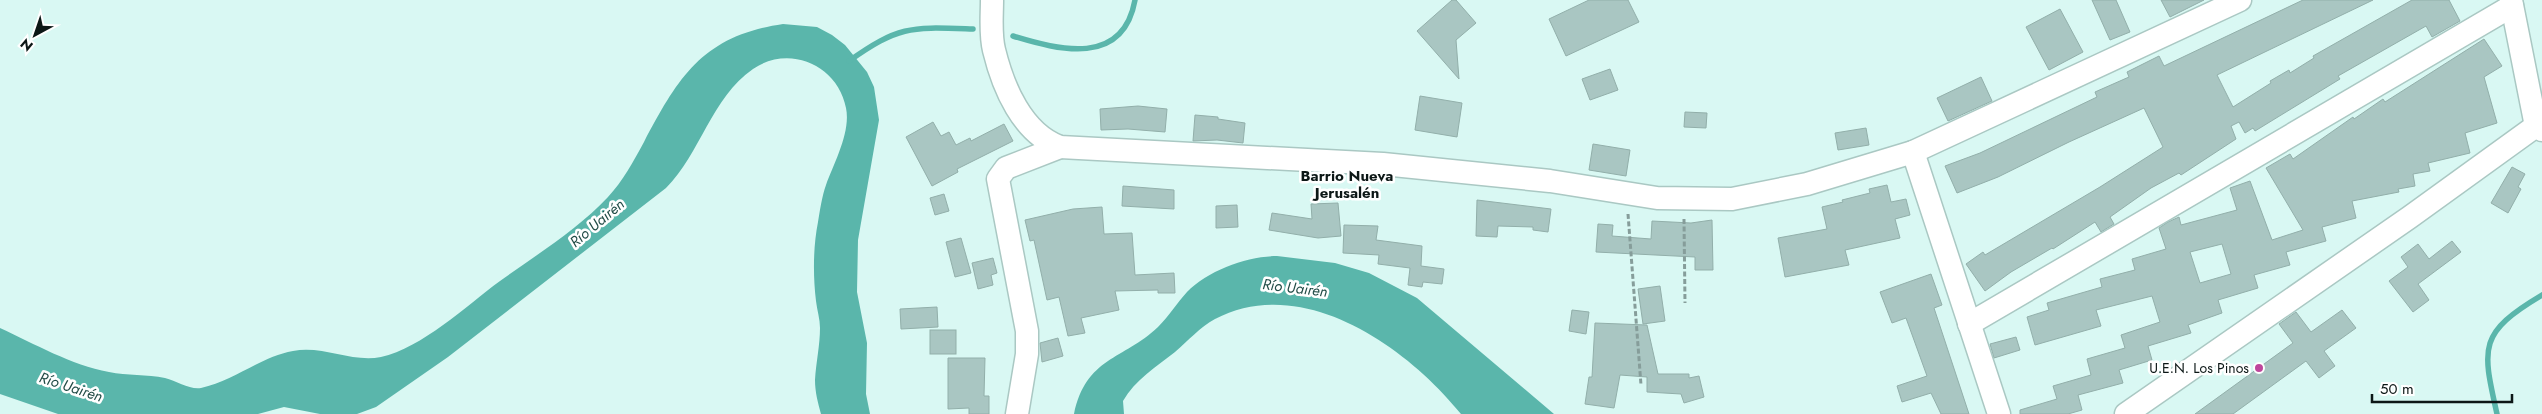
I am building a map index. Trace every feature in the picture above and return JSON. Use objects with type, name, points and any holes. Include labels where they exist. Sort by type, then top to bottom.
[{"type":"street","points":[[992,0],[994,48],[1012,98],[1030,126],[1050,144],[1060,147],[1383,164],[1550,181],[1683,200],[1732,199],[1764,194],[1807,184],[1912,152],[2240,0]]},
{"type":"street","points":[[1969,324],[2512,3],[2539,128],[2126,414]]},
{"type":"street","points":[[1017,414],[1027,354],[1027,330],[998,179],[1006,168],[1060,147]]},
{"type":"street","points":[[1912,152],[1999,414]]},
{"type":"path","points":[[1626,193],[1641,385]]},
{"type":"path","points":[[1683,200],[1685,303]]},
{"type":"water","name":"Río Uairén","points":[[783,24],[817,27],[832,35],[845,45],[867,72],[874,87],[879,120],[858,240],[857,292],[867,343],[866,394],[870,414],[821,414],[817,397],[815,384],[820,321],[814,282],[815,241],[823,194],[841,147],[847,117],[841,93],[833,80],[823,70],[810,63],[796,59],[767,62],[753,69],[739,81],[716,110],[688,159],[666,188],[448,357],[376,407],[357,414],[320,414],[284,407],[258,414],[58,414],[0,394],[0,328],[53,353],[95,369],[165,378],[188,387],[197,388],[213,385],[269,358],[293,351],[315,350],[359,358],[370,358],[381,357],[412,345],[428,336],[500,281],[542,252],[596,209],[623,178],[669,97],[682,79],[713,49],[732,38],[755,30]]},
{"type":"water","name":"Río Uairén","points":[[1277,256],[1335,263],[1369,273],[1417,298],[1554,414],[1461,414],[1439,389],[1412,364],[1383,342],[1351,324],[1317,311],[1283,305],[1249,307],[1210,322],[1146,374],[1128,393],[1123,401],[1124,414],[1074,414],[1087,381],[1097,370],[1145,338],[1158,327],[1196,284],[1229,266],[1254,259]]},
{"type":"building","points":[[1452,0],[1456,0],[1476,23],[1456,40],[1459,79],[1417,31]]},
{"type":"building","points":[[1589,0],[1628,0],[1639,22],[1566,56],[1549,19]]},
{"type":"building","points":[[2092,0],[2116,0],[2130,32],[2110,40]]},
{"type":"building","points":[[2161,0],[2204,0],[2170,17]]},
{"type":"building","points":[[2303,0],[2373,0],[2217,75],[2233,107],[2271,83],[2270,81],[2289,70],[2290,73],[2314,58],[2313,56],[2412,0],[2449,0],[2460,21],[2432,37],[2426,26],[2338,76],[2340,79],[2255,131],[2253,128],[2245,133],[2239,122],[2231,126],[2236,139],[2181,175],[2179,173],[2151,188],[2110,217],[2114,224],[2101,232],[2095,222],[2053,249],[2011,272],[1985,291],[1966,264],[1983,252],[1985,255],[2100,187],[2163,147],[2144,108],[1998,177],[1957,193],[1945,166],[1980,153],[2097,97],[2095,92],[2129,77],[2127,72],[2159,56],[2164,66]]},
{"type":"building","points":[[2060,9],[2083,52],[2049,70],[2026,27]]},
{"type":"building","points":[[2484,39],[2502,66],[2484,77],[2497,123],[2465,133],[2470,153],[2428,163],[2430,171],[2413,174],[2415,186],[2398,189],[2399,192],[2352,201],[2356,218],[2322,227],[2326,241],[2286,252],[2290,265],[2254,275],[2258,288],[2218,300],[2222,313],[2188,325],[2191,333],[2148,346],[2152,360],[2119,370],[2123,383],[2078,395],[2082,410],[2068,414],[2020,414],[2020,410],[2057,399],[2053,386],[2091,375],[2087,359],[2125,348],[2121,335],[2160,322],[2152,296],[2096,310],[2101,326],[2035,345],[2027,317],[2049,310],[2047,303],[2102,287],[2100,279],[2135,270],[2132,259],[2166,249],[2159,228],[2168,222],[2179,217],[2181,225],[2237,210],[2230,188],[2250,181],[2272,240],[2303,230],[2266,168],[2290,154],[2293,159],[2353,117],[2354,119],[2383,99],[2385,102]],"holes":[[[2222,244],[2231,274],[2200,283],[2190,252]]]},
{"type":"building","points":[[1610,69],[1618,90],[1590,100],[1582,79]]},
{"type":"building","points":[[1981,77],[1992,101],[1948,121],[1937,98]]},
{"type":"building","points":[[1420,96],[1462,103],[1457,137],[1415,130]]},
{"type":"building","points":[[1138,106],[1167,109],[1165,132],[1128,129],[1101,130],[1100,109]]},
{"type":"building","points":[[1685,112],[1707,113],[1706,128],[1684,127]]},
{"type":"building","points":[[1195,115],[1218,117],[1218,119],[1245,123],[1243,143],[1217,140],[1193,141]]},
{"type":"building","points":[[933,122],[941,136],[949,132],[956,145],[970,138],[971,141],[1004,124],[1013,141],[957,169],[958,172],[932,186],[906,137]]},
{"type":"building","points":[[1866,128],[1869,145],[1838,150],[1835,133]]},
{"type":"building","points":[[1593,144],[1630,150],[1626,176],[1589,170]]},
{"type":"building","points":[[2512,167],[2525,174],[2518,187],[2521,189],[2508,213],[2491,203]]},
{"type":"building","points":[[1887,185],[1891,202],[1906,199],[1910,215],[1895,219],[1900,238],[1845,250],[1849,265],[1785,277],[1778,238],[1827,229],[1822,207],[1870,193],[1869,189]]},
{"type":"building","points":[[1123,186],[1174,190],[1174,209],[1122,206]]},
{"type":"building","points":[[944,194],[949,211],[935,215],[930,198]]},
{"type":"building","points":[[1477,200],[1551,209],[1548,232],[1533,230],[1533,227],[1498,226],[1497,237],[1476,236]]},
{"type":"building","points":[[1338,203],[1341,236],[1318,238],[1269,230],[1272,213],[1312,219],[1311,204]]},
{"type":"building","points":[[1237,205],[1238,227],[1216,228],[1216,206]]},
{"type":"building","points":[[1102,207],[1104,234],[1132,233],[1135,275],[1174,273],[1175,293],[1158,293],[1158,290],[1115,291],[1119,310],[1081,318],[1085,333],[1068,336],[1059,297],[1047,300],[1034,240],[1030,241],[1025,220],[1073,209]]},
{"type":"building","points":[[1712,220],[1713,270],[1695,270],[1695,257],[1596,252],[1598,224],[1613,225],[1612,236],[1651,239],[1652,221],[1691,223]]},
{"type":"building","points":[[1344,225],[1378,226],[1376,240],[1422,246],[1421,266],[1444,269],[1442,284],[1423,282],[1422,287],[1408,285],[1410,268],[1378,264],[1379,255],[1343,253]]},
{"type":"building","points":[[961,238],[971,273],[955,277],[946,242]]},
{"type":"building","points":[[2452,241],[2461,252],[2418,284],[2429,300],[2413,312],[2389,281],[2408,267],[2401,257],[2418,244],[2429,259]]},
{"type":"building","points":[[993,258],[997,273],[991,275],[993,285],[978,289],[972,263]]},
{"type":"building","points":[[1931,274],[1942,305],[1934,308],[1969,414],[1941,414],[1931,393],[1902,402],[1897,386],[1927,376],[1906,318],[1892,323],[1880,292]]},
{"type":"building","points":[[1660,286],[1665,321],[1643,324],[1638,289]]},
{"type":"building","points":[[937,307],[938,327],[901,329],[900,309]]},
{"type":"building","points":[[1572,310],[1589,312],[1586,334],[1569,331]]},
{"type":"building","points":[[2342,310],[2356,328],[2324,351],[2335,366],[2319,378],[2306,361],[2233,414],[2195,414],[2293,343],[2279,324],[2296,312],[2311,332]]},
{"type":"building","points":[[1595,323],[1647,325],[1658,374],[1689,374],[1689,378],[1699,376],[1704,397],[1684,403],[1681,394],[1647,392],[1647,377],[1620,375],[1614,408],[1585,404],[1589,377],[1592,377]]},
{"type":"building","points":[[930,330],[956,330],[956,354],[930,354]]},
{"type":"building","points":[[2016,337],[2020,350],[1994,358],[1990,344]]},
{"type":"building","points":[[1058,338],[1063,356],[1042,362],[1040,343]]},
{"type":"building","points":[[948,358],[985,358],[984,396],[989,396],[989,414],[969,414],[969,408],[948,409]]},
{"type":"waterway","points":[[1013,36],[1050,46],[1069,48],[1087,48],[1103,45],[1117,36],[1128,21],[1135,0]]},
{"type":"waterway","points":[[849,61],[881,41],[907,31],[935,28],[973,29]]},
{"type":"waterway","points":[[2497,414],[2489,372],[2488,357],[2490,344],[2496,332],[2506,320],[2542,295]]},
{"type":"place","name":"U.E.N. Los Pinos","points":[[2259,368]]},
{"type":"district","name":"Barrio Nueva Jerusalén","points":[[1347,184]]}]
